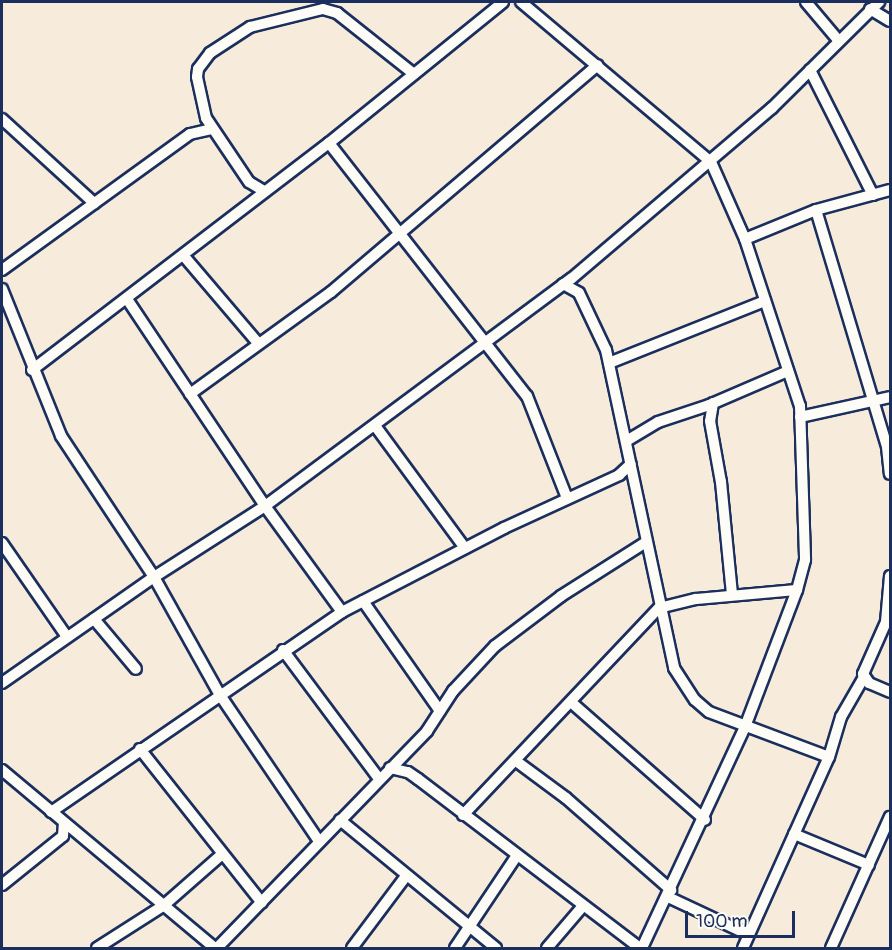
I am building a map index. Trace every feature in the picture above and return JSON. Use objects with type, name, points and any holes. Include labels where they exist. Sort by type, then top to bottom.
[{"type":"street","points":[[32,370],[329,143],[503,2]]},
{"type":"street","points":[[390,768],[408,772],[582,907],[641,948],[705,820],[745,727],[797,590],[805,560],[800,406],[746,239],[711,162],[521,2]]},
{"type":"street","points":[[806,2],[839,41]]},
{"type":"street","points":[[2,684],[154,577],[265,506],[376,427],[483,341],[563,284],[711,162],[879,2]]},
{"type":"street","points":[[870,9],[891,21]]},
{"type":"street","points":[[264,191],[249,182],[212,129],[197,77],[202,61],[250,27],[307,11],[337,13],[414,74]]},
{"type":"street","points":[[190,394],[399,237],[598,65]]},
{"type":"street","points":[[810,70],[873,195]]},
{"type":"street","points":[[2,119],[94,203]]},
{"type":"street","points":[[2,270],[190,134],[212,129]]},
{"type":"street","points":[[329,143],[399,237],[527,396],[567,498]]},
{"type":"street","points":[[746,239],[816,210],[891,190]]},
{"type":"street","points":[[816,210],[874,401],[891,474]]},
{"type":"street","points":[[183,255],[258,343]]},
{"type":"street","points":[[563,284],[573,287],[591,312],[609,363],[628,441],[659,608],[674,668],[684,685],[709,712],[829,757]]},
{"type":"street","points":[[2,289],[32,370],[61,436],[154,577],[220,695],[319,841]]},
{"type":"street","points":[[127,299],[265,506],[342,612]]},
{"type":"street","points":[[609,363],[765,301]]},
{"type":"street","points":[[628,441],[649,426],[714,403],[788,371]]},
{"type":"street","points":[[800,417],[891,397]]},
{"type":"street","points":[[714,403],[710,421],[721,482],[732,594]]},
{"type":"street","points":[[376,427],[465,548]]},
{"type":"street","points":[[51,812],[283,650],[342,612],[465,548],[619,475],[631,464]]},
{"type":"street","points":[[2,770],[216,948],[427,731],[440,711],[495,646],[561,596],[646,542]]},
{"type":"street","points":[[2,543],[67,637]]},
{"type":"street","points":[[743,948],[829,757],[841,717],[864,677],[890,599],[891,576]]},
{"type":"street","points":[[463,814],[516,761],[549,721],[572,703],[659,608],[672,603],[732,594],[797,590]]},
{"type":"street","points":[[363,601],[440,711]]},
{"type":"street","points":[[94,619],[136,669]]},
{"type":"street","points":[[283,650],[379,779]]},
{"type":"street","points":[[864,677],[891,692]]},
{"type":"street","points":[[572,703],[705,820]]},
{"type":"street","points":[[140,749],[221,855],[262,903]]},
{"type":"street","points":[[516,761],[566,798],[670,893],[749,935]]},
{"type":"street","points":[[831,948],[891,817]]},
{"type":"street","points":[[340,820],[496,948]]},
{"type":"street","points":[[2,885],[63,836],[64,823]]},
{"type":"street","points":[[794,834],[868,865]]},
{"type":"street","points":[[103,947],[163,906],[221,855]]},
{"type":"street","points":[[454,948],[516,857]]},
{"type":"street","points":[[352,948],[406,876]]},
{"type":"street","points":[[547,948],[582,907]]}]
